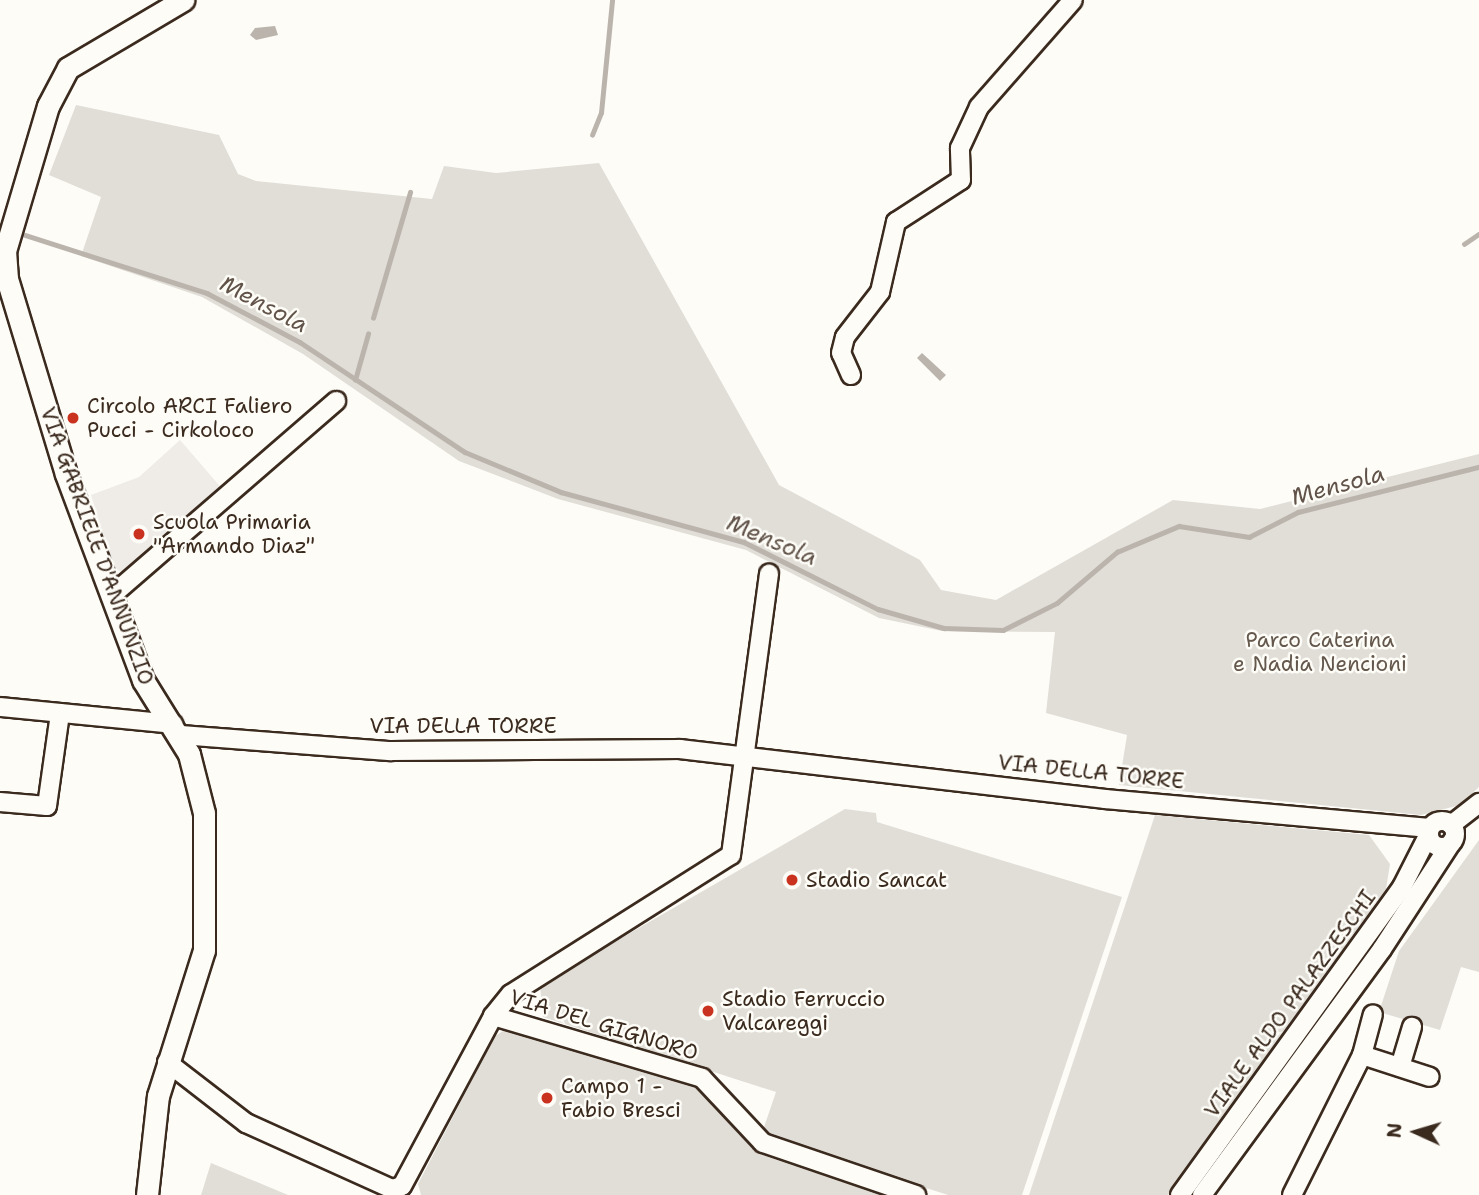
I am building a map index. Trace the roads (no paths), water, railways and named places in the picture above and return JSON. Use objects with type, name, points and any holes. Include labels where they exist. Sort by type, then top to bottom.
[{"type":"street","name":"VIA GABRIELE D'ANNUNZIO","points":[[147,1195],[150,1138],[167,1062],[198,981],[205,934],[204,813],[177,730],[144,680],[111,596],[18,317],[7,279],[7,243],[9,216],[48,106],[68,68],[183,0]]},
{"type":"street","points":[[851,375],[841,353],[845,337],[880,292],[896,222],[961,180],[960,148],[979,107],[1073,0]]},
{"type":"street","points":[[111,596],[336,401]]},
{"type":"street","points":[[746,761],[769,574]]},
{"type":"street","name":"VIA DELLA TORRE","points":[[0,707],[177,730],[391,751],[668,749],[746,761],[1430,831]]},
{"type":"street","points":[[0,802],[47,806],[60,713]]},
{"type":"street","name":"VIA DEL GIGNORO","points":[[167,1062],[246,1123],[397,1189],[493,1016],[525,981],[728,859],[746,761]]},
{"type":"street","points":[[1430,831],[1438,846],[1479,803]]},
{"type":"street","name":"VIALE ALDO PALAZZESCHI","points":[[1180,1195],[1402,887],[1430,831]]},
{"type":"street","name":"VIALE ALDO PALAZZESCHI","points":[[1202,1195],[1382,949],[1452,833]]},
{"type":"street","points":[[1292,1195],[1362,1055],[1373,1014]]},
{"type":"street","name":"VIA DEL GIGNORO","points":[[493,1016],[702,1079],[763,1143],[916,1195]]},
{"type":"street","points":[[1400,1067],[1412,1027]]},
{"type":"street","points":[[1362,1055],[1430,1077]]},
{"type":"waterway","points":[[592,135],[601,113],[612,0]]},
{"type":"waterway","points":[[373,318],[410,192]]},
{"type":"waterway","points":[[1464,244],[1479,234]]},
{"type":"waterway","name":"Mensola","points":[[25,235],[207,293],[300,342],[465,452],[561,492],[744,542],[878,609],[944,628],[1003,630],[1057,603],[1117,552],[1179,526],[1249,537],[1298,512],[1479,467]]},
{"type":"waterway","points":[[355,380],[368,334]]},
{"type":"place","name":"Circolo ARCI Faliero Pucci - Cirkoloco","points":[[73,418]]},
{"type":"place","name":"Scuola Primaria \"Armando Diaz\"","points":[[139,534]]},
{"type":"place","name":"Stadio Sancat","points":[[792,880]]},
{"type":"place","name":"Stadio Ferruccio Valcareggi","points":[[708,1011]]},
{"type":"place","name":"Campo 1 - Fabio Bresci","points":[[547,1098]]},
{"type":"park label","name":"Parco Caterina e Nadia Nencioni","points":[[1320,652]]}]
